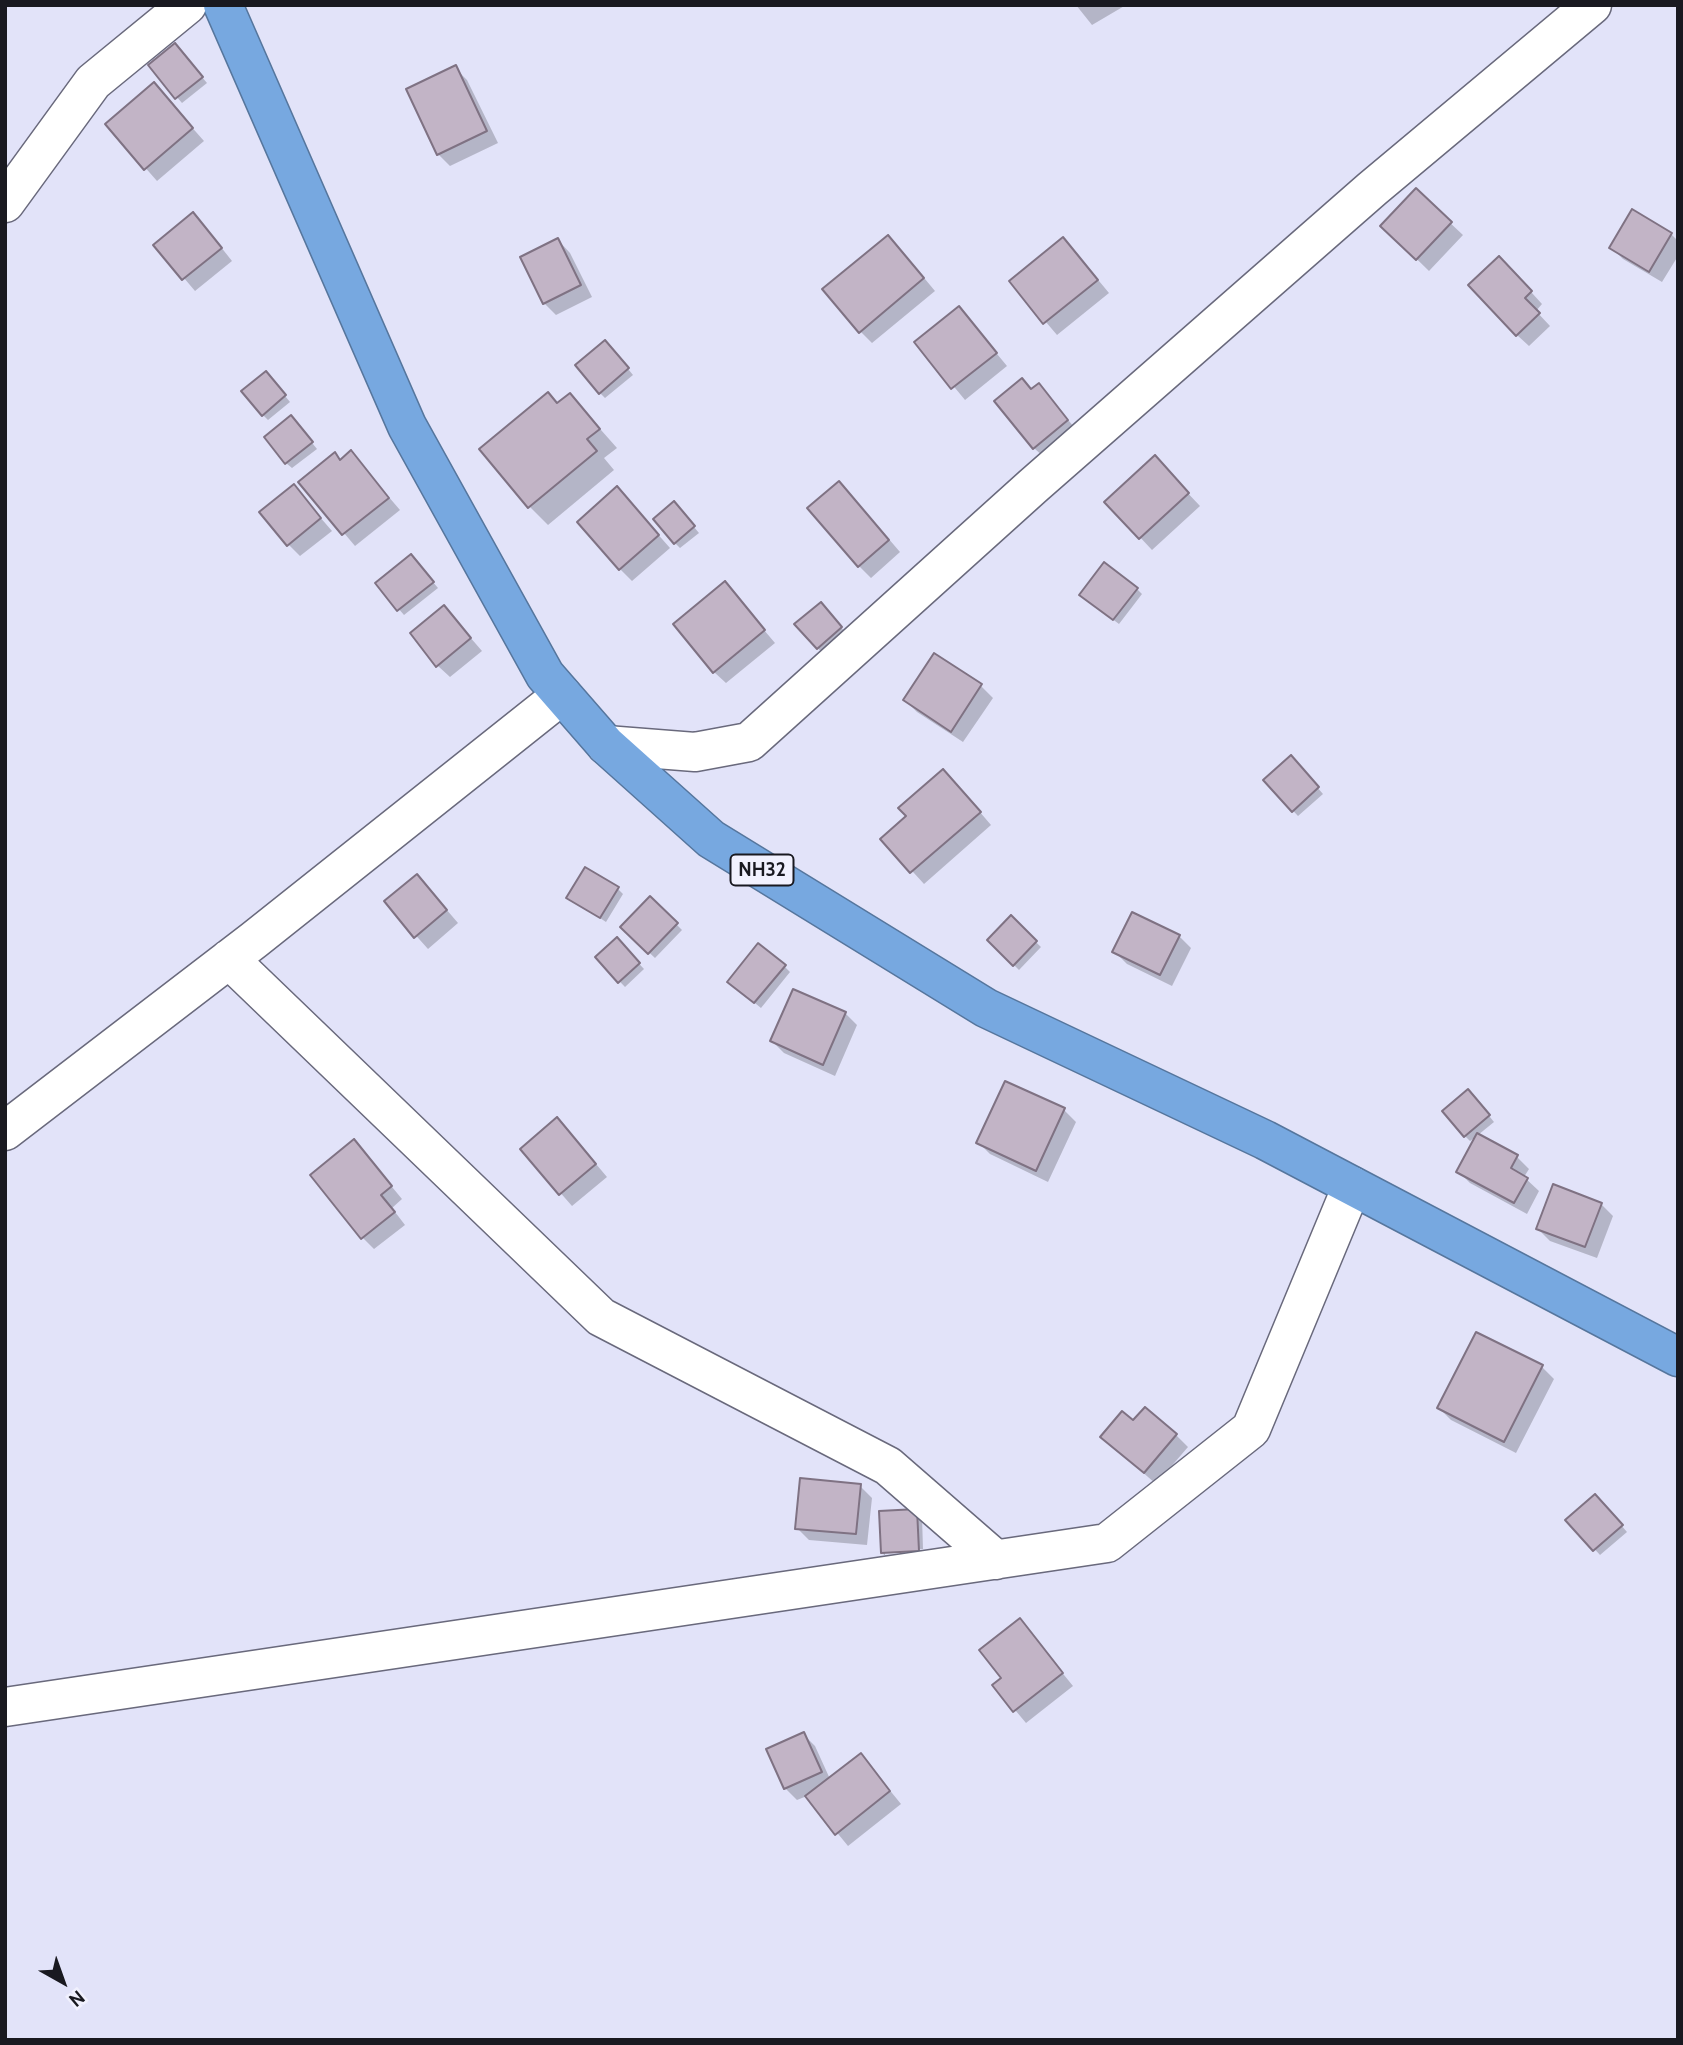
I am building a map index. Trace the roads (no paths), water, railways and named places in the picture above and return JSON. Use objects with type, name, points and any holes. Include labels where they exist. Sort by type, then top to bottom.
[{"type":"highway","name":"NH32","points":[[223,5],[407,426],[545,675],[606,745],[711,839],[986,1008],[1265,1140],[1678,1357]]},
{"type":"street","points":[[5,203],[93,82],[187,5]]},
{"type":"street","points":[[606,745],[695,752],[749,742],[1033,486],[1372,189],[1592,5]]},
{"type":"street","points":[[5,1131],[229,959],[562,695]]},
{"type":"street","points":[[229,959],[601,1317],[888,1466],[996,1560]]},
{"type":"street","points":[[5,1707],[1107,1543],[1251,1429],[1352,1186]]}]
